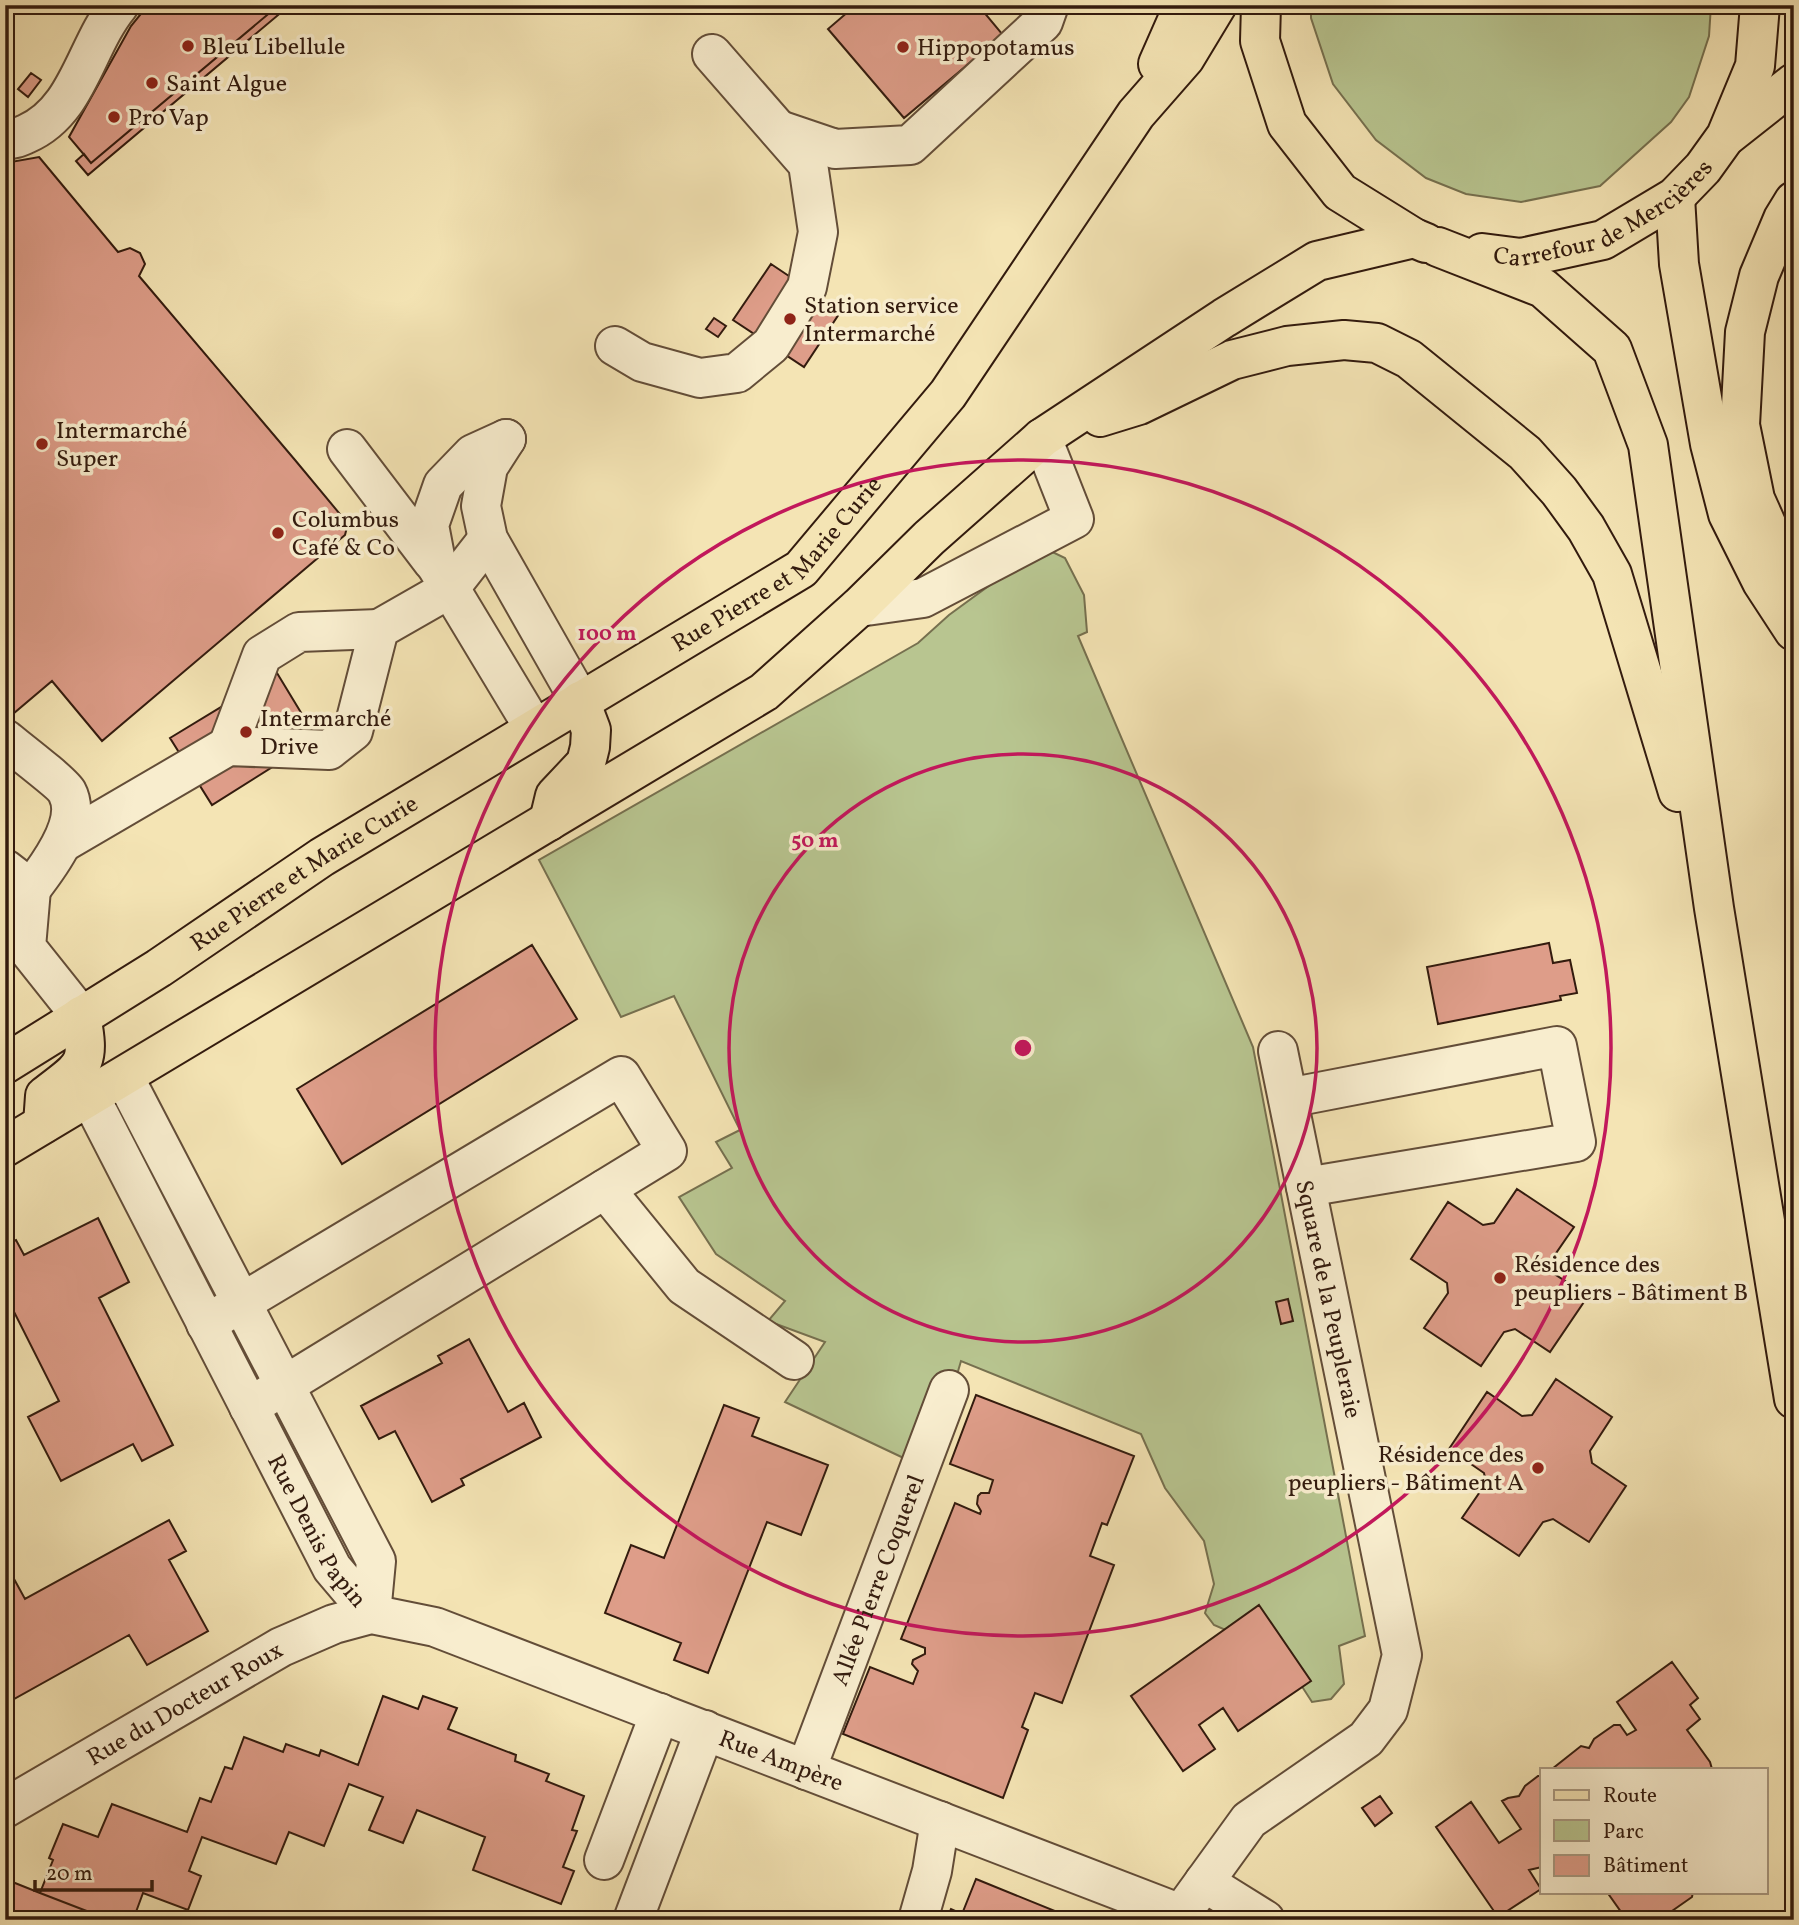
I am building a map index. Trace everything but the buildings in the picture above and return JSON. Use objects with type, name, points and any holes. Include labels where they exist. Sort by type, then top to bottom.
[{"type":"main road","points":[[1136,114],[1184,5]]},
{"type":"main road","points":[[1136,114],[1185,58],[1217,5]]},
{"type":"main road","name":"Carrefour de Mercières","points":[[1261,5],[1260,41],[1287,124],[1340,192],[1426,243],[1521,258],[1603,240],[1675,197],[1703,168],[1726,136],[1755,66],[1760,5]]},
{"type":"main road","points":[[1726,136],[1794,83]]},
{"type":"main road","name":"Rue Pierre et Marie Curie","points":[[5,1064],[159,968],[322,857],[801,569],[948,394],[1136,114]]},
{"type":"main road","points":[[1675,197],[1679,264],[1710,444],[1728,514],[1762,582],[1794,631]]},
{"type":"main road","points":[[1794,201],[1783,219],[1759,275],[1745,332],[1740,425],[1755,499],[1794,578]]},
{"type":"main road","points":[[5,1147],[764,692],[859,607],[929,538],[1048,434],[1224,318],[1317,261],[1426,243],[1543,288],[1612,349],[1648,445],[1714,908],[1794,1399]]},
{"type":"main road","points":[[1048,434],[1139,405],[1232,360],[1287,346],[1344,340],[1377,343],[1409,359],[1525,453],[1559,491],[1586,528],[1612,574],[1714,908]]},
{"type":"main road","points":[[548,823],[555,796],[586,763],[591,730],[580,701]]},
{"type":"main road","points":[[43,1124],[45,1096],[79,1069],[87,1047],[81,1016]]},
{"type":"street","points":[[5,139],[11,140],[41,127],[66,102],[108,18],[119,5]]},
{"type":"street","points":[[777,129],[835,149],[910,145],[1043,22],[1049,5]]},
{"type":"street","points":[[615,346],[642,362],[700,379],[737,373],[771,345],[807,288],[818,232],[808,164],[712,54]]},
{"type":"street","points":[[859,607],[923,598],[1074,519],[1048,434]]},
{"type":"street","points":[[443,578],[429,525],[443,485],[473,454],[506,439],[488,467],[481,506],[488,539],[580,701]]},
{"type":"street","points":[[347,450],[443,578],[534,729]]},
{"type":"street","points":[[228,746],[262,655],[299,632],[379,629],[488,539]]},
{"type":"street","points":[[62,843],[228,746],[329,750],[353,731],[379,629]]},
{"type":"street","points":[[5,739],[67,791],[71,810],[55,859],[18,879],[15,954],[81,1016]]},
{"type":"street","points":[[1288,1098],[1557,1046],[1576,1142],[1306,1188]]},
{"type":"street","name":"Square de la Peupleraie","points":[[1183,1917],[1204,1882],[1249,1820],[1366,1739],[1388,1710],[1402,1655],[1278,1051]]},
{"type":"street","points":[[206,1324],[621,1076],[667,1151],[248,1407]]},
{"type":"street","name":"Rue Denis Papin","points":[[124,1077],[376,1561],[371,1614]]},
{"type":"street","name":"Rue Denis Papin","points":[[90,1097],[331,1568],[371,1614]]},
{"type":"street","points":[[605,1189],[684,1286],[794,1360]]},
{"type":"street","name":"Allée Pierre Coquerel","points":[[806,1770],[949,1390]]},
{"type":"street","name":"Rue Ampère","points":[[371,1614],[435,1628],[705,1730],[1183,1917]]},
{"type":"street","name":"Rue du Docteur Roux","points":[[5,1808],[281,1647],[334,1624],[371,1614]]},
{"type":"street","points":[[604,1860],[660,1713]]},
{"type":"street","points":[[633,1920],[705,1730]]},
{"type":"street","points":[[918,1920],[932,1871],[940,1821]]},
{"type":"street","points":[[1204,1882],[1265,1920]]},
{"type":"green space","points":[[1311,5],[1711,5],[1709,36],[1689,97],[1671,122],[1600,186],[1521,202],[1466,194],[1426,178],[1376,140],[1333,84],[1311,18]]},
{"type":"green space","points":[[1042,547],[1065,558],[1084,595],[1087,632],[1078,636],[1253,1047],[1365,1636],[1339,1646],[1344,1684],[1331,1699],[1312,1702],[1281,1654],[1214,1625],[1205,1613],[1214,1584],[1204,1541],[1165,1488],[1141,1434],[961,1361],[929,1470],[785,1402],[825,1342],[768,1321],[785,1301],[716,1254],[679,1197],[732,1168],[716,1142],[740,1130],[674,996],[621,1017],[539,860],[918,643],[949,615]]},
{"type":"place","name":"Bleu Libellule","points":[[188,46]]},
{"type":"place","name":"Hippopotamus","points":[[903,47]]},
{"type":"place","name":"Saint Algue","points":[[152,83]]},
{"type":"place","name":"Pro Vap","points":[[114,117]]},
{"type":"place","name":"Station service Intermarché","points":[[790,319]]},
{"type":"place","name":"Intermarché Super","points":[[42,444]]},
{"type":"place","name":"Columbus Café & Co","points":[[278,533]]},
{"type":"place","name":"Intermarché Drive","points":[[246,732]]},
{"type":"place","name":"Résidence des peupliers - Bâtiment B","points":[[1500,1278]]},
{"type":"place","name":"Résidence des peupliers - Bâtiment A","points":[[1538,1468]]}]
